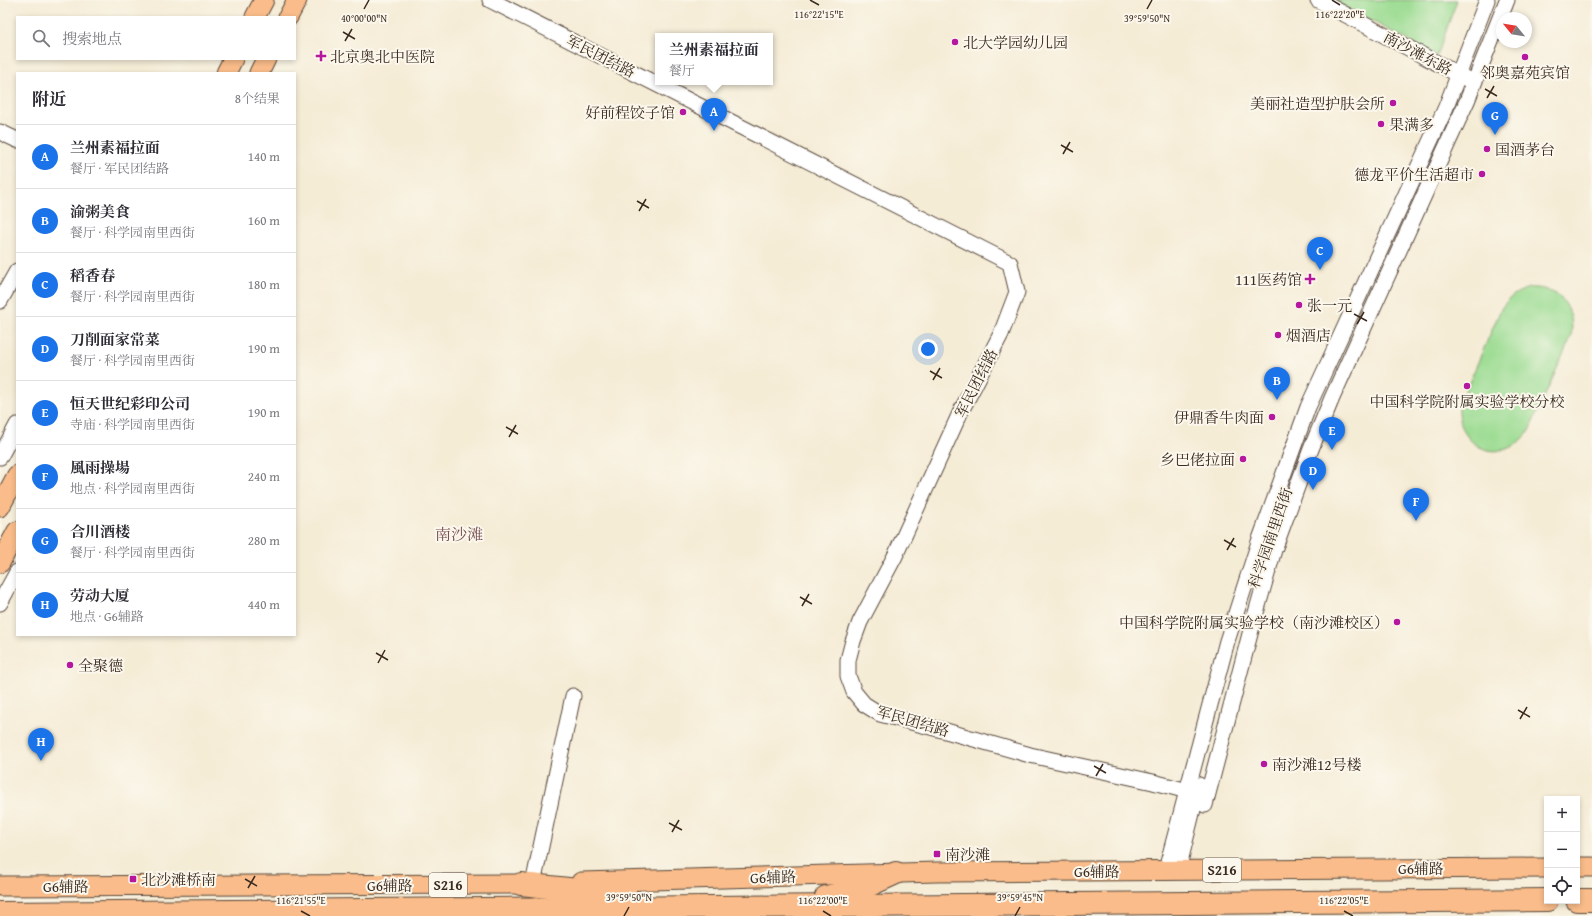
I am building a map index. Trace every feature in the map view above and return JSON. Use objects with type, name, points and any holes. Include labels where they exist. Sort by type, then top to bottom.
[{"type":"highway","points":[[797,906],[821,898],[860,889],[896,873]]},
{"type":"highway","points":[[527,884],[732,906]]},
{"type":"highway","points":[[0,913],[1544,900]]},
{"type":"highway","points":[[1580,900],[1592,900]]},
{"type":"main road","points":[[256,16],[264,0]]},
{"type":"main road","points":[[289,16],[297,0]]},
{"type":"main road","points":[[260,72],[266,60]]},
{"type":"main road","points":[[0,507],[16,478]]},
{"type":"main road","points":[[0,563],[16,533]]},
{"type":"main road","points":[[1580,867],[1592,867]]},
{"type":"main road","name":"G6辅路","points":[[0,886],[527,884],[896,873],[1544,868]]},
{"type":"street","name":"军民团结路","points":[[490,0],[655,83]]},
{"type":"street","name":"南沙滩东路","points":[[1318,0],[1467,79]]},
{"type":"street","points":[[1467,79],[1487,0]]},
{"type":"street","name":"科学园南里西街","points":[[1197,793],[1246,608],[1307,434],[1323,395],[1467,79],[1496,0]]},
{"type":"street","points":[[1467,79],[1507,0]]},
{"type":"street","name":"军民团结路","points":[[658,85],[1010,263],[1017,292],[1001,334],[961,412],[895,556],[860,622],[853,641],[848,660],[848,676],[854,692],[864,704],[880,714],[946,730],[1030,755],[1197,793]]},
{"type":"street","points":[[0,132],[16,140]]},
{"type":"street","points":[[0,301],[16,273]]},
{"type":"street","points":[[0,457],[16,427]]},
{"type":"street","points":[[0,603],[16,574]]},
{"type":"street","points":[[527,884],[573,696]]},
{"type":"street","points":[[1178,870],[1197,793]]},
{"type":"street","points":[[1178,870],[1197,793]]},
{"type":"green space","points":[[1333,0],[1457,0],[1437,56]]},
{"type":"green space","points":[[1529,288],[1540,288],[1549,291],[1557,295],[1563,301],[1568,308],[1571,317],[1571,337],[1528,433],[1517,443],[1506,449],[1494,451],[1483,448],[1473,442],[1465,433],[1460,421],[1459,406],[1501,309],[1513,296],[1520,291]]},
{"type":"place","name":"北大学园幼儿园","points":[[955,42]]},
{"type":"place","name":"北京奥北中医院","points":[[321,56]]},
{"type":"place","name":"邻奥嘉苑宾馆","points":[[1525,57]]},
{"type":"place","name":"美丽社造型护肤会所","points":[[1393,103]]},
{"type":"place","name":"好前程饺子馆","points":[[683,112]]},
{"type":"place","name":"果满多","points":[[1381,124]]},
{"type":"place","name":"兰州素福拉面","points":[[714,131]]},
{"type":"place","name":"合川酒楼","points":[[1495,135]]},
{"type":"place","name":"国酒茅台","points":[[1487,149]]},
{"type":"place","name":"德龙平价生活超市","points":[[1482,174]]},
{"type":"place","name":"稻香春","points":[[1320,270]]},
{"type":"place","name":"111医药馆","points":[[1310,279]]},
{"type":"place","name":"张一元","points":[[1299,305]]},
{"type":"place","name":"烟酒店","points":[[1278,335]]},
{"type":"place","name":"中国科学院附属实验学校分校","points":[[1467,386]]},
{"type":"place","name":"渝粥美食","points":[[1277,400]]},
{"type":"place","name":"伊鼎香牛肉面","points":[[1272,417]]},
{"type":"place","name":"恒天世纪彩印公司","points":[[1332,450]]},
{"type":"place","name":"乡巴佬拉面","points":[[1243,459]]},
{"type":"place","name":"刀削面家常菜","points":[[1313,490]]},
{"type":"place","name":"風雨操場","points":[[1416,521]]},
{"type":"place","name":"中国科学院附属实验学校（南沙滩校区）","points":[[1397,622]]},
{"type":"place","name":"全聚德","points":[[70,665]]},
{"type":"place","name":"劳动大厦","points":[[41,761]]},
{"type":"place","name":"南沙滩12号楼","points":[[1264,764]]},
{"type":"place","name":"南沙滩","points":[[937,854]]},
{"type":"place","name":"北沙滩桥南","points":[[133,879]]},
{"type":"district","name":"南沙滩","points":[[459,534]]}]
